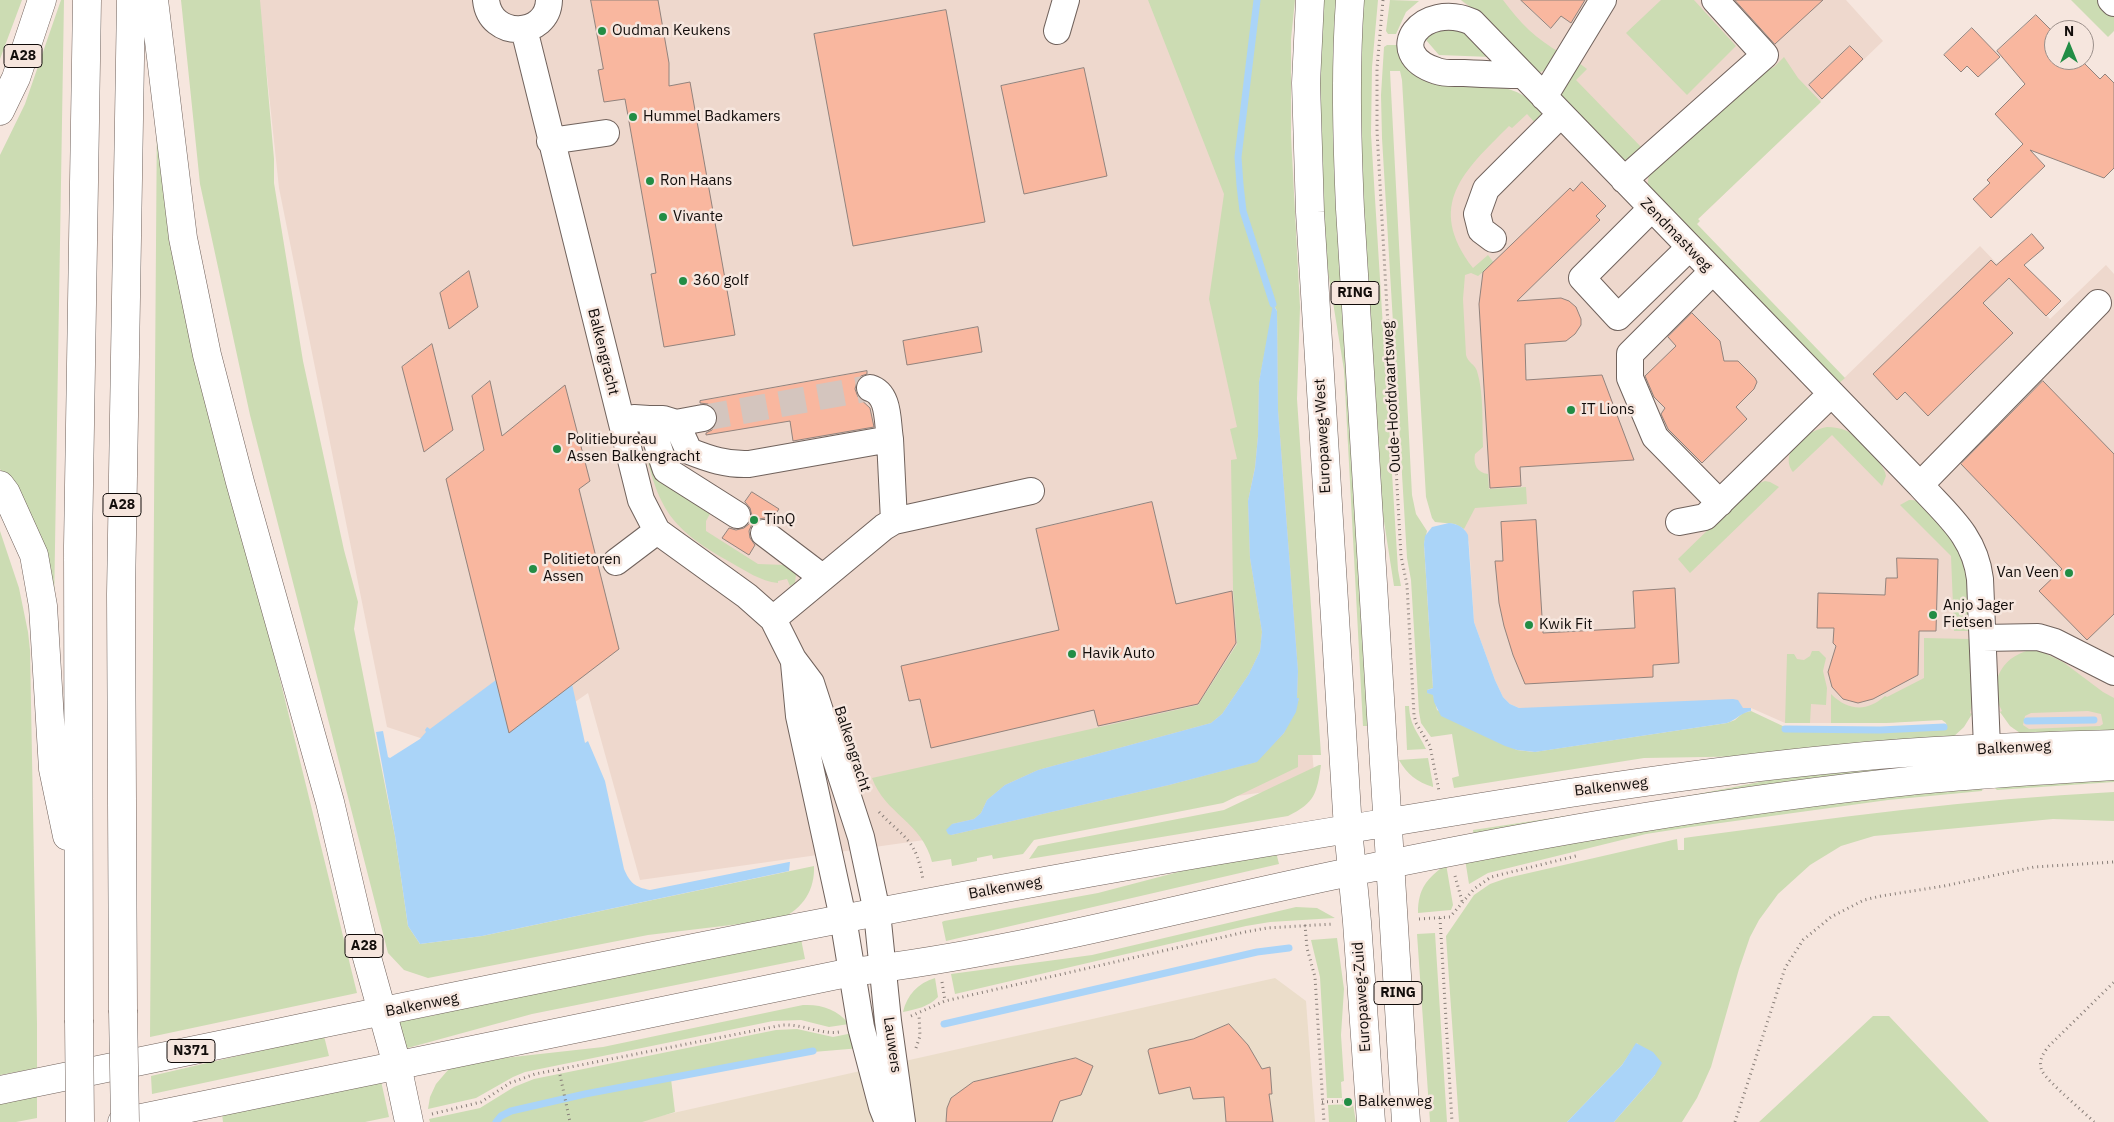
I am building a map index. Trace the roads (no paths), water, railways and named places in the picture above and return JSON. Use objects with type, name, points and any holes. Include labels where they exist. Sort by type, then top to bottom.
[{"type":"main road","name":"A28","points":[[0,111],[16,78],[42,0]]},
{"type":"main road","points":[[80,1122],[78,546],[87,0]]},
{"type":"main road","name":"A28","points":[[123,1122],[121,594],[131,0]]},
{"type":"main road","name":"A28","points":[[154,0],[183,238],[207,355],[240,482],[330,802],[409,1120]]},
{"type":"main road","name":"Europaweg-West","points":[[1310,0],[1306,83],[1310,212],[1352,871]]},
{"type":"main road","name":"RING","points":[[1350,0],[1346,48],[1346,136],[1406,1122]]},
{"type":"main road","points":[[0,485],[6,492],[34,555],[43,606],[53,769],[78,890]]},
{"type":"main road","name":"Balkenweg","points":[[123,1122],[852,972],[938,960],[1108,927],[1352,871],[1566,831],[1749,801],[1910,781],[1988,762],[2114,744]]},
{"type":"main road","name":"Balkenweg","points":[[0,1090],[843,918],[1177,857],[1565,793],[1849,757],[2114,766]]},
{"type":"main road","name":"Europaweg-Zuid","points":[[1352,871],[1371,1122]]},
{"type":"street","points":[[486,0],[489,12],[495,21],[503,27],[513,30],[535,25],[544,16],[549,0]]},
{"type":"street","points":[[1057,31],[1066,0]]},
{"type":"street","points":[[1492,239],[1481,230],[1477,214],[1486,188],[1553,106],[1603,0]]},
{"type":"street","points":[[1624,180],[1765,55],[1715,0]]},
{"type":"street","points":[[2111,0],[2114,3]]},
{"type":"street","name":"Balkengracht","points":[[524,29],[550,141],[641,500],[656,531],[748,596],[772,619],[793,659],[811,683],[861,837],[877,912]]},
{"type":"street","name":"Zendmastweg","points":[[1522,75],[1920,486],[1970,542],[1978,564],[1988,762]]},
{"type":"street","points":[[550,141],[606,133]]},
{"type":"street","points":[[1651,209],[1582,278],[1618,317],[1689,248]]},
{"type":"street","points":[[1712,272],[1630,354],[1630,378],[1656,437],[1720,503]]},
{"type":"street","points":[[1920,486],[2098,303]]},
{"type":"street","points":[[870,388],[877,390],[884,399],[899,520]]},
{"type":"street","points":[[1679,522],[1705,517],[1831,394]]},
{"type":"street","points":[[621,421],[634,418],[663,419],[676,423],[703,418]]},
{"type":"street","points":[[649,419],[666,470],[737,515]]},
{"type":"street","points":[[676,423],[689,451],[710,460],[733,465],[749,464],[890,440]]},
{"type":"street","points":[[772,619],[884,527],[899,520],[1031,491]]},
{"type":"street","points":[[616,562],[656,531]]},
{"type":"street","points":[[764,532],[822,577]]},
{"type":"street","points":[[1983,638],[2038,637],[2055,642],[2114,672]]},
{"type":"street","name":"Balkengracht","points":[[793,659],[799,716],[843,918]]},
{"type":"street","points":[[877,912],[883,968]]},
{"type":"street","points":[[843,918],[852,972]]},
{"type":"street","name":"Lauwers","points":[[883,968],[902,1122]]},
{"type":"street","name":"Lauwers","points":[[852,972],[861,1027],[882,1107],[888,1122]]},
{"type":"water","points":[[1273,304],[1277,311],[1278,410],[1298,671],[1297,698],[1299,698],[1296,712],[1284,733],[1257,762],[1169,785],[951,835],[948,834],[946,830],[952,824],[974,819],[981,813],[987,800],[1005,785],[1038,770],[1211,723],[1222,714],[1249,674],[1260,651],[1262,632],[1250,558],[1248,501],[1255,468],[1258,436],[1259,382]]},
{"type":"water","points":[[1449,523],[1460,526],[1468,535],[1474,622],[1495,680],[1503,697],[1510,704],[1519,708],[1733,699],[1738,700],[1743,708],[1751,708],[1751,711],[1727,723],[1535,752],[1517,750],[1505,746],[1441,716],[1434,702],[1433,695],[1427,693],[1427,690],[1433,688],[1424,544],[1425,536],[1432,527]]},
{"type":"water","points":[[496,680],[572,684],[585,743],[588,741],[605,781],[624,869],[628,878],[637,886],[650,890],[790,862],[789,871],[482,936],[420,944],[408,926],[395,836],[376,732],[383,731],[388,757],[390,758],[420,739],[426,732],[427,727],[430,729]]},
{"type":"water","points":[[1636,1043],[1653,1052],[1662,1063],[1655,1075],[1614,1122],[1567,1122],[1622,1065]]},
{"type":"waterway","points":[[1257,0],[1238,157],[1243,211],[1273,304]]},
{"type":"waterway","points":[[2027,721],[2094,720]]},
{"type":"waterway","points":[[1785,729],[1880,730],[1944,727]]},
{"type":"waterway","points":[[944,1024],[1257,952],[1289,948]]},
{"type":"waterway","points":[[496,1122],[501,1116],[511,1111],[585,1094],[813,1051]]},
{"type":"tunnel","points":[[703,418],[870,388]]},
{"type":"place","name":"Oudman Keukens","points":[[602,31]]},
{"type":"place","name":"Hummel Badkamers","points":[[633,117]]},
{"type":"place","name":"Ron Haans","points":[[650,181]]},
{"type":"place","name":"Vivante","points":[[663,217]]},
{"type":"place","name":"360 golf","points":[[683,281]]},
{"type":"place","name":"IT Lions","points":[[1571,410]]},
{"type":"place","name":"Politiebureau Assen Balkengracht","points":[[557,449]]},
{"type":"place","name":"TinQ","points":[[754,520]]},
{"type":"place","name":"Politietoren Assen","points":[[533,569]]},
{"type":"place","name":"Van Veen","points":[[2069,573]]},
{"type":"place","name":"Anjo Jager Fietsen","points":[[1933,615]]},
{"type":"place","name":"Kwik Fit","points":[[1529,625]]},
{"type":"place","name":"Havik Auto","points":[[1072,654]]},
{"type":"place","name":"Balkenweg","points":[[1348,1102]]}]
